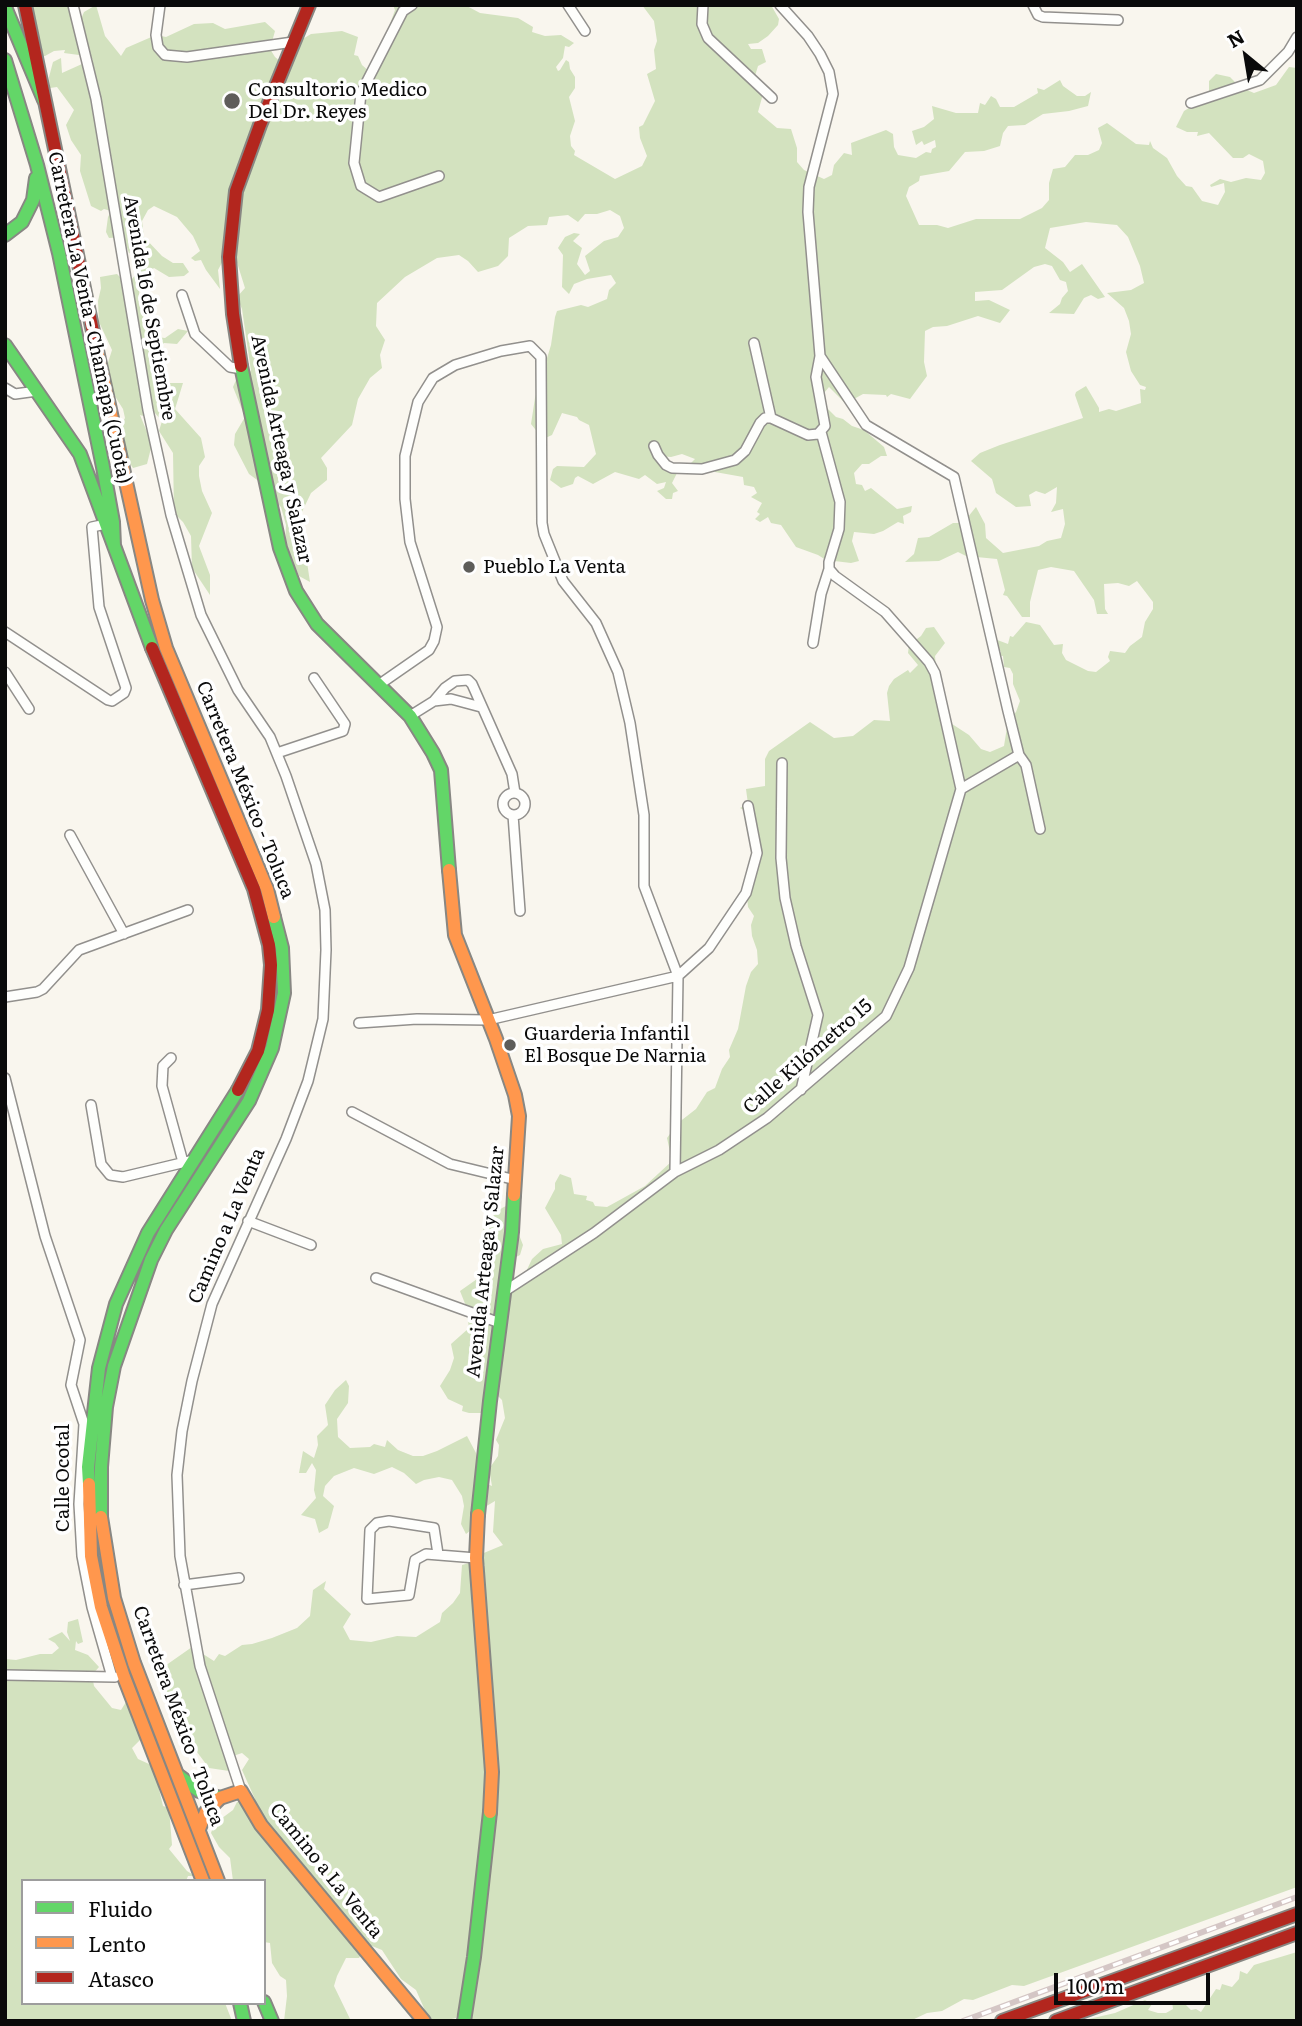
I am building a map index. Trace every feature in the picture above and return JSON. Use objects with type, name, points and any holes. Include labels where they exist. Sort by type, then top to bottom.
[{"type":"main road","name":"Carretera México - Toluca","points":[[25,5],[152,600],[166,648],[267,889],[276,916],[284,970],[280,1019],[268,1059],[249,1101],[158,1245],[114,1366],[106,1407],[101,1467],[101,1514],[110,1579],[134,1663],[217,1879]]},
{"type":"main road","name":"Avenida Arteaga y Salazar","points":[[309,5],[236,191],[229,257],[233,314],[242,369],[286,569],[317,624],[410,716],[441,770],[454,927],[517,1106],[519,1138],[516,1180],[490,1401],[476,1558],[492,1772],[488,1840],[464,2020]]},
{"type":"main road","points":[[5,7],[44,100]]},
{"type":"main road","name":"Carretera La Venta - Chamapa (Cuota)","points":[[5,61],[37,165],[59,253],[103,467],[113,522],[114,546]]},
{"type":"main road","points":[[5,234],[22,222],[33,200],[37,165]]},
{"type":"main road","name":"Carretera México - Toluca","points":[[5,345],[80,454],[167,684],[254,889],[269,945],[270,988],[261,1044],[233,1100],[189,1161],[148,1233],[116,1304],[95,1391],[88,1467],[91,1556],[118,1677],[202,1879]]},
{"type":"main road","points":[[176,1774],[199,1791],[220,1798]]},
{"type":"main road","points":[[199,1829],[206,1812],[220,1798],[241,1791]]},
{"type":"main road","name":"Camino a La Venta","points":[[241,1791],[261,1825],[424,2021]]},
{"type":"main road","points":[[1002,2021],[1297,1914]]},
{"type":"main road","points":[[1056,2021],[1297,1933]]},
{"type":"street","name":"Avenida 16 de Septiembre","points":[[73,5],[96,99],[148,411],[171,515],[201,615]]},
{"type":"street","points":[[412,5],[403,11],[361,93],[354,163],[362,186],[379,197],[439,176]]},
{"type":"street","points":[[568,5],[585,31]]},
{"type":"street","points":[[703,5],[702,24],[708,38],[772,98]]},
{"type":"street","points":[[780,5],[820,54],[829,72],[833,94],[810,187],[808,212],[820,356],[816,377],[825,423],[821,432],[840,502],[839,529],[829,562],[830,569],[835,576],[885,612],[936,673],[961,789],[1019,755]]},
{"type":"street","points":[[1033,5],[1042,17],[1118,20]]},
{"type":"street","points":[[161,6],[156,35],[158,47],[165,55],[187,57],[293,42]]},
{"type":"street","points":[[1191,103],[1260,80],[1289,52],[1297,37]]},
{"type":"street","points":[[181,295],[195,334],[230,367],[242,369]]},
{"type":"street","points":[[754,343],[771,418]]},
{"type":"street","points":[[380,684],[429,650],[437,627],[410,542],[405,499],[405,456],[418,402],[433,378],[455,365],[501,351],[530,346],[541,357],[544,534],[563,581],[596,623],[618,672],[630,723],[644,815],[644,886],[678,976],[674,1172]]},
{"type":"street","points":[[820,356],[866,425],[954,477],[1008,711],[1019,755],[1026,765],[1040,829]]},
{"type":"street","points":[[5,388],[15,394],[37,391]]},
{"type":"street","points":[[654,446],[662,462],[672,468],[702,469],[735,460],[745,451],[765,418],[771,418],[808,435],[821,432]]},
{"type":"street","points":[[5,632],[108,700],[112,701],[124,694],[126,688],[99,607],[92,527],[106,524]]},
{"type":"street","points":[[813,643],[821,594],[830,569]]},
{"type":"street","name":"Camino a La Venta","points":[[201,615],[238,690],[266,730],[277,753],[316,864],[325,910],[323,1019],[308,1081],[295,1119],[212,1304],[192,1381],[177,1475],[180,1556],[200,1666],[241,1791]]},
{"type":"street","points":[[5,673],[29,709]]},
{"type":"street","points":[[277,753],[343,731],[345,724],[314,678]]},
{"type":"street","points":[[410,716],[434,701],[455,681],[468,680],[477,691],[481,707],[512,774],[515,793]]},
{"type":"street","points":[[434,701],[451,699],[481,707]]},
{"type":"street","points":[[782,763],[781,858],[785,898],[796,946],[818,1015],[801,1090]]},
{"type":"street","name":"Calle Kilómetro 15","points":[[505,1291],[594,1233],[674,1172],[719,1150],[767,1118],[886,1016],[909,968],[961,789]]},
{"type":"street","points":[[515,793],[524,799],[525,805],[523,810],[513,815],[507,813],[503,803],[509,794],[515,793]]},
{"type":"street","points":[[359,1023],[417,1019],[488,1020],[678,976],[709,947],[746,893],[757,853],[748,806]]},
{"type":"street","points":[[513,815],[520,911]]},
{"type":"street","points":[[70,835],[124,934]]},
{"type":"street","points":[[5,997],[43,989],[79,950],[188,910]]},
{"type":"street","points":[[91,1105],[101,1164],[107,1174],[123,1177],[189,1161],[162,1086],[163,1066],[171,1058]]},
{"type":"street","name":"Calle Ocotal","points":[[5,1078],[45,1236],[80,1340],[71,1385],[84,1424],[79,1504],[82,1556],[92,1607],[118,1677]]},
{"type":"street","points":[[352,1112],[450,1164],[516,1180]]},
{"type":"street","points":[[248,1221],[311,1245]]},
{"type":"street","points":[[376,1278],[500,1323]]},
{"type":"street","points":[[439,1554],[434,1528],[389,1521],[377,1523],[370,1530],[367,1599],[409,1595],[415,1560],[426,1554],[476,1558]]},
{"type":"street","points":[[184,1585],[239,1578]]},
{"type":"street","points":[[5,1675],[118,1677]]},
{"type":"green space","points":[[27,5],[73,5],[81,19],[84,12],[96,5],[105,36],[121,56],[126,48],[156,35],[166,37],[194,24],[213,23],[225,29],[265,22],[275,31],[270,49],[281,62],[291,46],[311,34],[342,31],[358,37],[354,55],[358,56],[362,65],[370,72],[395,10],[393,5],[465,5],[480,13],[518,18],[533,27],[532,32],[545,36],[561,35],[574,43],[569,47],[565,46],[563,58],[556,67],[560,70],[566,60],[575,77],[575,88],[569,97],[575,121],[570,136],[571,146],[575,151],[574,155],[615,179],[642,166],[647,156],[639,127],[643,125],[655,101],[647,74],[656,69],[654,50],[657,41],[654,21],[642,5],[771,5],[779,19],[778,25],[758,43],[748,44],[751,49],[762,49],[766,62],[758,66],[755,76],[763,94],[758,112],[777,128],[791,129],[797,148],[797,162],[804,170],[824,179],[832,175],[834,165],[844,153],[852,155],[851,143],[886,130],[893,134],[898,155],[916,158],[926,152],[931,153],[936,147],[935,140],[924,145],[922,141],[916,145],[912,131],[924,127],[934,119],[932,106],[956,113],[978,113],[980,103],[985,105],[991,96],[1000,107],[1014,107],[1038,93],[1037,88],[1044,90],[1060,80],[1063,86],[1077,96],[1085,96],[1091,92],[1088,106],[1043,114],[1025,125],[1008,126],[1000,146],[984,151],[965,152],[949,171],[920,176],[919,181],[909,187],[906,196],[919,225],[948,228],[976,219],[1020,219],[1042,208],[1049,200],[1049,183],[1053,169],[1065,167],[1075,155],[1088,155],[1099,150],[1102,143],[1098,128],[1107,123],[1136,144],[1149,145],[1150,141],[1153,148],[1167,158],[1186,186],[1192,187],[1202,201],[1218,205],[1225,192],[1224,183],[1211,187],[1210,185],[1220,179],[1231,182],[1246,178],[1261,180],[1265,173],[1263,161],[1249,154],[1243,158],[1233,158],[1209,133],[1197,136],[1198,132],[1187,132],[1176,127],[1184,111],[1205,98],[1209,91],[1209,81],[1216,74],[1230,77],[1240,87],[1254,93],[1276,85],[1289,67],[1297,68],[1297,1887],[1024,1986],[1012,1985],[973,2000],[964,1999],[942,2011],[927,2013],[910,2021],[473,2021],[457,2015],[456,2018],[443,2021],[426,2021],[427,2015],[416,1990],[401,1979],[382,1950],[372,1946],[366,1955],[362,1953],[359,1958],[346,1958],[334,1986],[351,2021],[284,2021],[286,1980],[272,1963],[270,1943],[266,1942],[266,1879],[233,1879],[230,1858],[219,1847],[211,1833],[214,1824],[233,1810],[237,1802],[249,1803],[255,1799],[242,1770],[249,1759],[242,1753],[233,1756],[229,1771],[209,1768],[194,1748],[176,1734],[162,1668],[192,1647],[214,1661],[219,1654],[225,1656],[242,1645],[272,1638],[297,1628],[310,1616],[313,1590],[326,1581],[324,1589],[351,1614],[343,1627],[350,1640],[371,1642],[397,1636],[416,1637],[440,1622],[442,1613],[460,1593],[462,1565],[473,1562],[485,1566],[479,1555],[503,1545],[493,1532],[495,1501],[480,1510],[481,1522],[466,1534],[461,1524],[464,1506],[462,1496],[452,1480],[439,1477],[416,1484],[392,1467],[374,1474],[354,1468],[334,1476],[325,1486],[323,1496],[334,1506],[328,1528],[319,1533],[315,1519],[301,1515],[316,1498],[316,1470],[312,1463],[306,1473],[299,1473],[303,1451],[314,1458],[318,1445],[317,1436],[328,1425],[325,1405],[346,1380],[349,1386],[348,1403],[337,1419],[338,1437],[350,1448],[370,1447],[374,1444],[385,1447],[387,1440],[398,1450],[413,1456],[423,1456],[467,1436],[476,1453],[481,1476],[492,1486],[489,1469],[498,1456],[499,1445],[496,1440],[505,1418],[502,1400],[495,1393],[483,1413],[469,1413],[462,1411],[463,1406],[448,1399],[440,1386],[454,1358],[451,1344],[469,1328],[466,1306],[460,1291],[477,1279],[483,1248],[483,1225],[512,1203],[514,1222],[523,1245],[520,1255],[508,1261],[511,1279],[524,1276],[532,1259],[543,1249],[562,1244],[561,1235],[545,1208],[560,1174],[571,1178],[574,1194],[587,1196],[586,1200],[593,1202],[595,1206],[607,1207],[645,1186],[672,1161],[667,1138],[678,1123],[696,1109],[707,1092],[715,1088],[730,1057],[729,1050],[738,1029],[746,986],[751,972],[758,964],[751,925],[754,916],[748,907],[745,878],[750,867],[754,843],[745,822],[750,813],[740,808],[748,804],[746,789],[765,786],[765,759],[769,751],[810,722],[834,738],[853,736],[874,720],[890,721],[887,693],[889,686],[894,679],[908,670],[910,673],[918,665],[908,653],[909,645],[921,636],[926,628],[934,627],[945,643],[935,656],[937,678],[949,722],[969,735],[981,749],[990,752],[1004,746],[1008,721],[1016,712],[1020,701],[1013,684],[1013,674],[1010,668],[1004,667],[1003,656],[997,655],[1001,652],[992,638],[1008,644],[1010,636],[1013,637],[1026,622],[1040,625],[1054,645],[1063,644],[1062,653],[1066,660],[1096,672],[1110,661],[1110,651],[1125,653],[1142,637],[1153,602],[1137,581],[1129,586],[1118,583],[1104,584],[1105,609],[1108,614],[1097,614],[1094,600],[1074,571],[1051,567],[1038,570],[1030,602],[1030,617],[1022,617],[1007,596],[1003,595],[1005,590],[997,559],[966,556],[958,552],[939,561],[905,562],[914,554],[918,538],[929,537],[953,523],[963,523],[976,507],[985,524],[986,538],[1003,553],[1039,546],[1061,538],[1065,524],[1063,509],[1051,512],[1056,503],[1057,487],[1045,494],[1036,491],[1029,495],[1031,506],[1016,507],[996,493],[992,479],[971,461],[980,453],[1000,445],[1083,418],[1075,395],[1086,386],[1099,412],[1109,409],[1116,411],[1141,403],[1140,389],[1145,390],[1146,387],[1140,385],[1131,371],[1126,352],[1131,334],[1129,321],[1124,308],[1107,293],[1131,290],[1144,283],[1128,237],[1117,225],[1086,222],[1050,228],[1045,248],[1063,262],[1070,272],[1082,264],[1105,297],[1098,299],[1091,295],[1084,298],[1074,314],[1049,313],[1060,304],[1068,291],[1066,282],[1060,280],[1052,266],[1045,264],[1034,267],[1002,290],[975,292],[975,301],[989,300],[1010,310],[1000,323],[978,316],[925,331],[924,362],[927,376],[910,399],[891,394],[887,397],[863,394],[854,399],[850,408],[829,387],[824,393],[825,406],[836,417],[864,430],[884,447],[887,456],[881,456],[869,464],[862,464],[854,473],[856,484],[862,485],[865,491],[871,488],[897,509],[912,506],[911,512],[903,516],[904,524],[898,522],[874,534],[854,532],[852,541],[859,561],[851,563],[826,560],[796,547],[781,525],[771,523],[768,517],[760,522],[755,519],[760,514],[757,512],[762,503],[751,497],[757,493],[754,487],[744,485],[743,477],[715,472],[710,462],[687,467],[695,459],[682,454],[660,456],[678,471],[672,483],[678,491],[673,493],[672,499],[666,499],[657,491],[664,488],[666,482],[657,484],[645,475],[639,479],[615,472],[593,484],[578,476],[573,484],[561,488],[550,480],[553,469],[557,466],[584,467],[596,454],[589,425],[577,417],[562,413],[552,435],[543,439],[531,424],[557,311],[581,305],[588,307],[607,299],[609,290],[616,283],[611,275],[587,279],[574,284],[569,294],[562,287],[563,255],[558,248],[565,237],[574,233],[580,234],[573,241],[582,248],[577,264],[585,275],[590,271],[585,256],[604,241],[618,237],[624,228],[620,216],[610,210],[585,214],[578,222],[568,215],[549,217],[547,225],[528,226],[509,238],[508,256],[498,266],[478,272],[459,255],[437,258],[405,277],[377,303],[376,326],[385,340],[380,355],[382,368],[370,378],[358,399],[352,425],[321,458],[327,468],[327,480],[311,493],[300,516],[310,582],[299,576],[285,544],[286,525],[281,507],[264,485],[249,474],[234,445],[235,434],[245,417],[233,387],[236,380],[251,371],[242,309],[237,297],[245,288],[234,253],[230,222],[223,240],[226,255],[218,270],[220,289],[201,260],[195,261],[191,258],[200,251],[193,236],[177,217],[154,206],[148,210],[142,221],[144,237],[162,256],[173,263],[183,263],[189,272],[184,276],[169,277],[154,268],[137,281],[140,285],[139,295],[148,324],[156,337],[165,338],[178,329],[188,331],[177,344],[164,343],[155,356],[158,377],[168,383],[183,383],[175,409],[201,438],[205,457],[199,466],[199,476],[202,491],[212,513],[199,546],[210,575],[210,595],[192,568],[191,536],[174,513],[173,453],[159,431],[162,421],[154,412],[150,418],[140,415],[152,444],[147,464],[133,468],[118,445],[117,433],[125,418],[123,409],[106,382],[106,369],[112,350],[99,322],[100,277],[117,274],[123,280],[132,279],[136,274],[139,256],[129,253],[123,237],[109,238],[106,232],[111,211],[101,211],[91,206],[80,171],[81,155],[71,140],[66,125],[74,110],[57,87],[50,88],[49,77],[53,62],[61,58],[62,73],[93,60],[88,53],[64,53],[65,50],[38,57]]},
{"type":"green space","points":[[78,1619],[83,1642],[78,1644],[76,1641],[75,1650],[88,1655],[99,1667],[92,1675],[94,1686],[112,1708],[121,1710],[126,1702],[131,1707],[131,1718],[141,1720],[141,1739],[132,1748],[138,1759],[149,1764],[155,1772],[163,1806],[169,1808],[172,1845],[169,1849],[187,1871],[195,1876],[188,1876],[187,1879],[21,1879],[21,2005],[226,2005],[232,2021],[5,2021],[5,1659],[16,1660],[52,1654],[59,1648],[48,1639],[62,1632],[70,1641],[68,1622]]},
{"type":"green space","points":[[1297,1952],[1297,2021],[1080,2021],[1115,2013],[1145,2000],[1152,2004],[1148,2010],[1158,2013],[1173,2009],[1172,2001],[1184,2003],[1191,2010],[1201,2012],[1222,1984],[1232,1987],[1239,1979],[1240,1971],[1247,1974],[1254,1965]]},
{"type":"railway","points":[[963,2021],[1297,1897]]},
{"type":"traffic: fast","points":[[5,7],[44,100]]},
{"type":"traffic: fast","points":[[5,60],[37,165],[59,253],[103,467],[113,522],[114,546]]},
{"type":"traffic: fast","points":[[5,235],[22,222],[33,200],[36,178]]},
{"type":"traffic: fast","points":[[5,345],[80,454],[152,648]]},
{"type":"traffic: fast","points":[[241,366],[280,548],[296,591],[317,624],[410,716],[433,753],[441,770],[449,870]]},
{"type":"traffic: fast","points":[[101,1517],[101,1467],[106,1407],[114,1366],[151,1260],[166,1230],[249,1101],[272,1048],[284,993],[282,948],[274,917]]},
{"type":"traffic: fast","points":[[89,1484],[88,1467],[99,1368],[116,1304],[148,1233],[238,1090]]},
{"type":"traffic: fast","points":[[478,1515],[512,1232],[514,1195]]},
{"type":"traffic: fast","points":[[179,1776],[199,1791],[220,1798]]},
{"type":"traffic: fast","points":[[464,2021],[490,1812]]},
{"type":"traffic: fast","points":[[240,2005],[244,2021]]},
{"type":"traffic: fast","points":[[265,2005],[272,2021]]},
{"type":"traffic: slow","points":[[96,346],[152,600],[166,648],[267,889],[274,917]]},
{"type":"traffic: slow","points":[[449,870],[455,935],[515,1095],[519,1116],[514,1195]]},
{"type":"traffic: slow","points":[[89,1484],[91,1556],[101,1607],[124,1677],[202,1879]]},
{"type":"traffic: slow","points":[[478,1515],[476,1558],[492,1772],[490,1812]]},
{"type":"traffic: slow","points":[[101,1517],[114,1598],[134,1663],[217,1879]]},
{"type":"traffic: slow","points":[[241,1791],[261,1825],[424,2021]]},
{"type":"traffic: slow","points":[[199,1829],[206,1812],[220,1798],[241,1791]]},
{"type":"traffic: jam","points":[[25,5],[96,346]]},
{"type":"traffic: jam","points":[[241,366],[233,314],[229,257],[236,191],[309,5]]},
{"type":"traffic: jam","points":[[152,648],[254,889],[269,945],[271,965],[268,1010],[258,1051],[238,1090]]},
{"type":"traffic: jam","points":[[1002,2021],[1297,1914]]},
{"type":"traffic: jam","points":[[1056,2021],[1297,1933]]},
{"type":"place","name":"Consultorio Medico Del Dr. Reyes","points":[[232,101]]},
{"type":"place","name":"Pueblo La Venta","points":[[469,567]]},
{"type":"place","name":"Guarderia Infantil El Bosque De Narnia","points":[[510,1045]]}]
